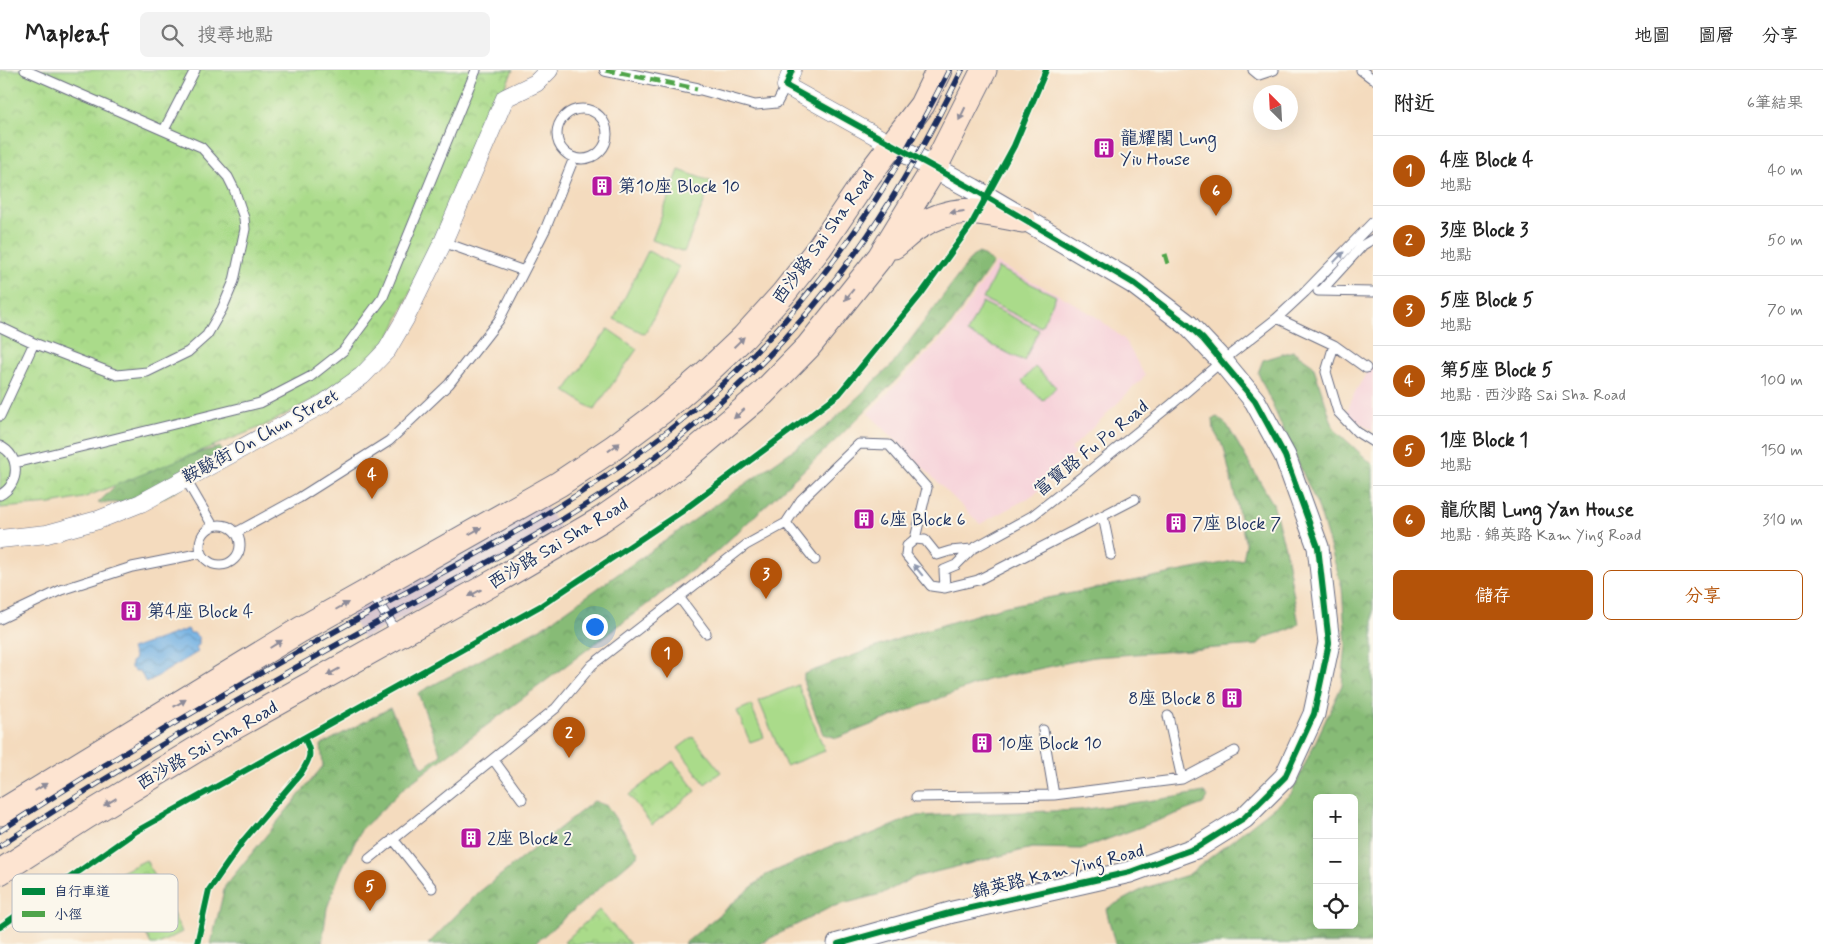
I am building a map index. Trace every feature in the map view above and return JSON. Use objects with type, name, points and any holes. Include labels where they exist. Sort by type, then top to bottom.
[{"type":"main road","name":"西沙路 Sai Sha Road","points":[[0,813],[300,630],[558,484],[613,448],[660,412],[698,381],[744,337],[783,294],[820,247],[868,176],[922,106],[939,70]]},
{"type":"main road","name":"西沙路 Sai Sha Road","points":[[0,872],[86,816],[204,745],[498,580],[602,519],[671,471],[762,394],[808,347],[880,257],[935,167],[984,70]]},
{"type":"main road","points":[[880,257],[918,227],[952,212],[971,210],[1023,220]]},
{"type":"street","name":"鞍駿街 On Chun Street","points":[[0,539],[47,534],[98,520],[141,503],[323,404],[362,376],[387,350],[405,319],[443,242],[505,98],[536,83],[549,70]]},
{"type":"street","points":[[606,70],[697,89]]},
{"type":"street","points":[[789,78],[892,145]]},
{"type":"street","name":"錦英路 Kam Ying Road","points":[[838,944],[953,912],[1130,872],[1196,848],[1244,818],[1285,777],[1314,714],[1329,643],[1318,547],[1284,456],[1254,401],[1222,360],[1188,324],[1135,285],[935,167],[892,145]]},
{"type":"lane","points":[[0,327],[34,343],[117,375],[147,372],[188,352],[207,335],[222,309],[234,280],[245,229],[244,218],[228,177],[201,147],[25,70]]},
{"type":"lane","points":[[164,130],[195,70]]},
{"type":"lane","points":[[15,463],[260,403],[310,377],[344,351],[383,297],[476,70]]},
{"type":"lane","points":[[1253,70],[1259,75],[1274,70]]},
{"type":"lane","points":[[1361,70],[1373,79]]},
{"type":"lane","points":[[697,89],[754,105],[777,103],[789,78]]},
{"type":"lane","points":[[582,108],[598,114],[607,127],[606,142],[603,150],[590,159],[574,158],[566,154],[560,147],[557,139],[557,130],[565,115],[573,110],[582,108]]},
{"type":"lane","points":[[237,532],[299,498],[389,441],[449,384],[499,320],[545,230],[574,158]]},
{"type":"lane","name":"富寶路 Fu Po Road","points":[[944,570],[956,565],[972,548],[1032,516],[1172,404],[1222,360],[1277,318],[1373,222]]},
{"type":"lane","points":[[1321,291],[1363,245],[1373,240]]},
{"type":"lane","points":[[443,242],[524,271]]},
{"type":"lane","points":[[1305,292],[1372,291]]},
{"type":"lane","points":[[1277,318],[1334,345],[1366,368]]},
{"type":"lane","points":[[0,416],[34,343]]},
{"type":"lane","points":[[1334,345],[1326,372],[1338,412],[1357,432],[1373,442]]},
{"type":"lane","points":[[369,859],[556,708],[592,665],[746,545],[786,523],[801,500],[859,444],[889,445],[927,488],[915,539],[907,546],[906,555],[931,586],[945,588],[978,580],[1135,499]]},
{"type":"lane","points":[[0,446],[11,455],[16,471],[15,479],[11,486],[0,495]]},
{"type":"lane","points":[[185,478],[213,526]]},
{"type":"lane","points":[[1103,516],[1111,555]]},
{"type":"lane","points":[[786,523],[815,560]]},
{"type":"lane","points":[[226,525],[237,532],[241,545],[236,558],[230,562],[217,565],[202,553],[200,540],[203,534],[213,526],[226,525]]},
{"type":"lane","points":[[915,539],[925,540],[937,555],[944,570],[945,588]]},
{"type":"lane","name":"富寶路 Fu Po Road","points":[[937,555],[972,548]]},
{"type":"lane","points":[[0,619],[61,590],[132,567],[202,553]]},
{"type":"lane","points":[[370,590],[399,635]]},
{"type":"lane","points":[[679,597],[706,633]]},
{"type":"lane","points":[[1168,716],[1182,779]]},
{"type":"lane","points":[[1043,730],[1054,795]]},
{"type":"lane","points":[[916,798],[1054,795],[1182,779],[1235,751]]},
{"type":"lane","points":[[493,759],[522,798]]},
{"type":"lane","points":[[393,839],[432,888]]},
{"type":"shaded area","points":[[996,263],[1065,298],[1098,318],[1125,340],[1145,376],[1071,449],[1075,453],[1034,495],[980,524],[868,413],[952,328]]},
{"type":"shaded area","points":[[1373,363],[1373,431],[1346,414],[1355,392]]},
{"type":"shaded area","points":[[542,500],[560,528],[364,639],[347,610]]},
{"type":"green space","points":[[0,70],[513,70],[390,336],[368,361],[340,385],[266,425],[83,498],[51,504],[0,508]]},
{"type":"green space","points":[[679,170],[712,182],[684,252],[652,240]]},
{"type":"green space","points":[[648,251],[679,267],[645,334],[614,319]]},
{"type":"green space","points":[[979,253],[993,263],[950,326],[841,435],[715,553],[405,787],[361,830],[341,870],[327,908],[322,944],[211,944],[225,886],[323,766],[321,745],[390,708],[423,768],[441,755],[418,693],[546,625],[827,426],[891,366],[972,257]]},
{"type":"green space","points":[[998,268],[1056,296],[1041,327],[983,299]]},
{"type":"green space","points":[[982,302],[1039,330],[1024,361],[967,333]]},
{"type":"green space","points":[[608,329],[637,349],[594,410],[565,391]]},
{"type":"green space","points":[[1293,351],[1313,365],[1334,429],[1373,465],[1373,943],[1115,944],[1106,909],[1145,888],[1188,875],[1291,794],[1342,685],[1346,645],[1342,587],[1319,509],[1258,373],[1263,360]]},
{"type":"green space","points":[[1035,367],[1056,387],[1043,401],[1022,381]]},
{"type":"green space","points":[[1217,417],[1227,425],[1273,504],[1285,548],[1299,624],[1288,630],[1266,637],[1257,645],[1094,657],[987,680],[837,738],[823,734],[804,684],[804,674],[906,636],[1002,607],[1243,559],[1246,545],[1224,448],[1214,431],[1213,419]]},
{"type":"green space","points":[[220,447],[226,462],[156,502],[98,503],[128,473]]},
{"type":"green space","points":[[798,685],[825,751],[786,766],[759,701]]},
{"type":"green space","points":[[751,705],[764,737],[750,742],[737,711]]},
{"type":"green space","points":[[693,737],[721,772],[705,784],[678,748]]},
{"type":"green space","points":[[673,761],[696,791],[652,825],[629,795]]},
{"type":"green space","points":[[1204,792],[1208,797],[1203,804],[1081,849],[1032,848],[915,877],[881,894],[831,907],[759,944],[684,944],[766,875],[833,845],[867,836],[915,816],[1080,810]]},
{"type":"green space","points":[[594,801],[607,806],[639,854],[534,944],[428,944],[478,893]]},
{"type":"green space","points":[[146,860],[153,874],[118,874]]},
{"type":"green space","points":[[599,910],[630,944],[566,944],[564,942]]},
{"type":"green space","points":[[178,924],[182,932],[158,944],[151,944],[145,932],[178,932]]},
{"type":"water","points":[[188,629],[190,633],[194,633],[199,638],[199,645],[196,647],[198,652],[146,683],[140,671],[131,668],[131,662],[135,659],[131,649]]},
{"type":"railway","points":[[0,831],[229,691],[539,518],[580,493],[659,438],[697,407],[737,370],[809,293],[870,209],[898,164],[949,70]]},
{"type":"railway","points":[[0,846],[95,785],[191,727],[535,536],[606,492],[674,442],[728,396],[778,346],[847,264],[906,175],[962,70]]},
{"type":"marked path","points":[[606,70],[697,89]]},
{"type":"marked path","points":[[1165,254],[1168,264]]},
{"type":"cycle path","points":[[792,70],[786,86],[973,189],[1133,283],[1188,325],[1203,339],[1255,401],[1285,456],[1318,547],[1329,643],[1314,714],[1285,777],[1244,818],[1196,848],[1130,872],[953,912],[838,944]]},
{"type":"cycle path","points":[[75,874],[135,832],[542,605],[681,512],[839,394],[921,294],[971,225],[1014,146],[1046,70]]},
{"type":"cycle path","points":[[197,944],[209,890],[243,841],[301,773],[309,756],[309,748],[304,738]]},
{"type":"cycle path","points":[[0,927],[12,919]]},
{"type":"place","name":"龍耀閣 Lung Yiu House","points":[[1104,148]]},
{"type":"place","name":"第10座 Block 10","points":[[602,186]]},
{"type":"place","name":"龍欣閣 Lung Yan House","points":[[1216,216]]},
{"type":"place","name":"第5座 Block 5","points":[[372,499]]},
{"type":"place","name":"6座 Block 6","points":[[864,519]]},
{"type":"place","name":"7座 Block 7","points":[[1176,523]]},
{"type":"place","name":"5座 Block 5","points":[[766,599]]},
{"type":"place","name":"第4座 Block 4","points":[[131,611]]},
{"type":"place","name":"4座 Block 4","points":[[667,678]]},
{"type":"place","name":"8座 Block 8","points":[[1232,698]]},
{"type":"place","name":"10座 Block 10","points":[[982,743]]},
{"type":"place","name":"3座 Block 3","points":[[569,758]]},
{"type":"place","name":"2座 Block 2","points":[[471,838]]},
{"type":"place","name":"1座 Block 1","points":[[370,911]]}]
